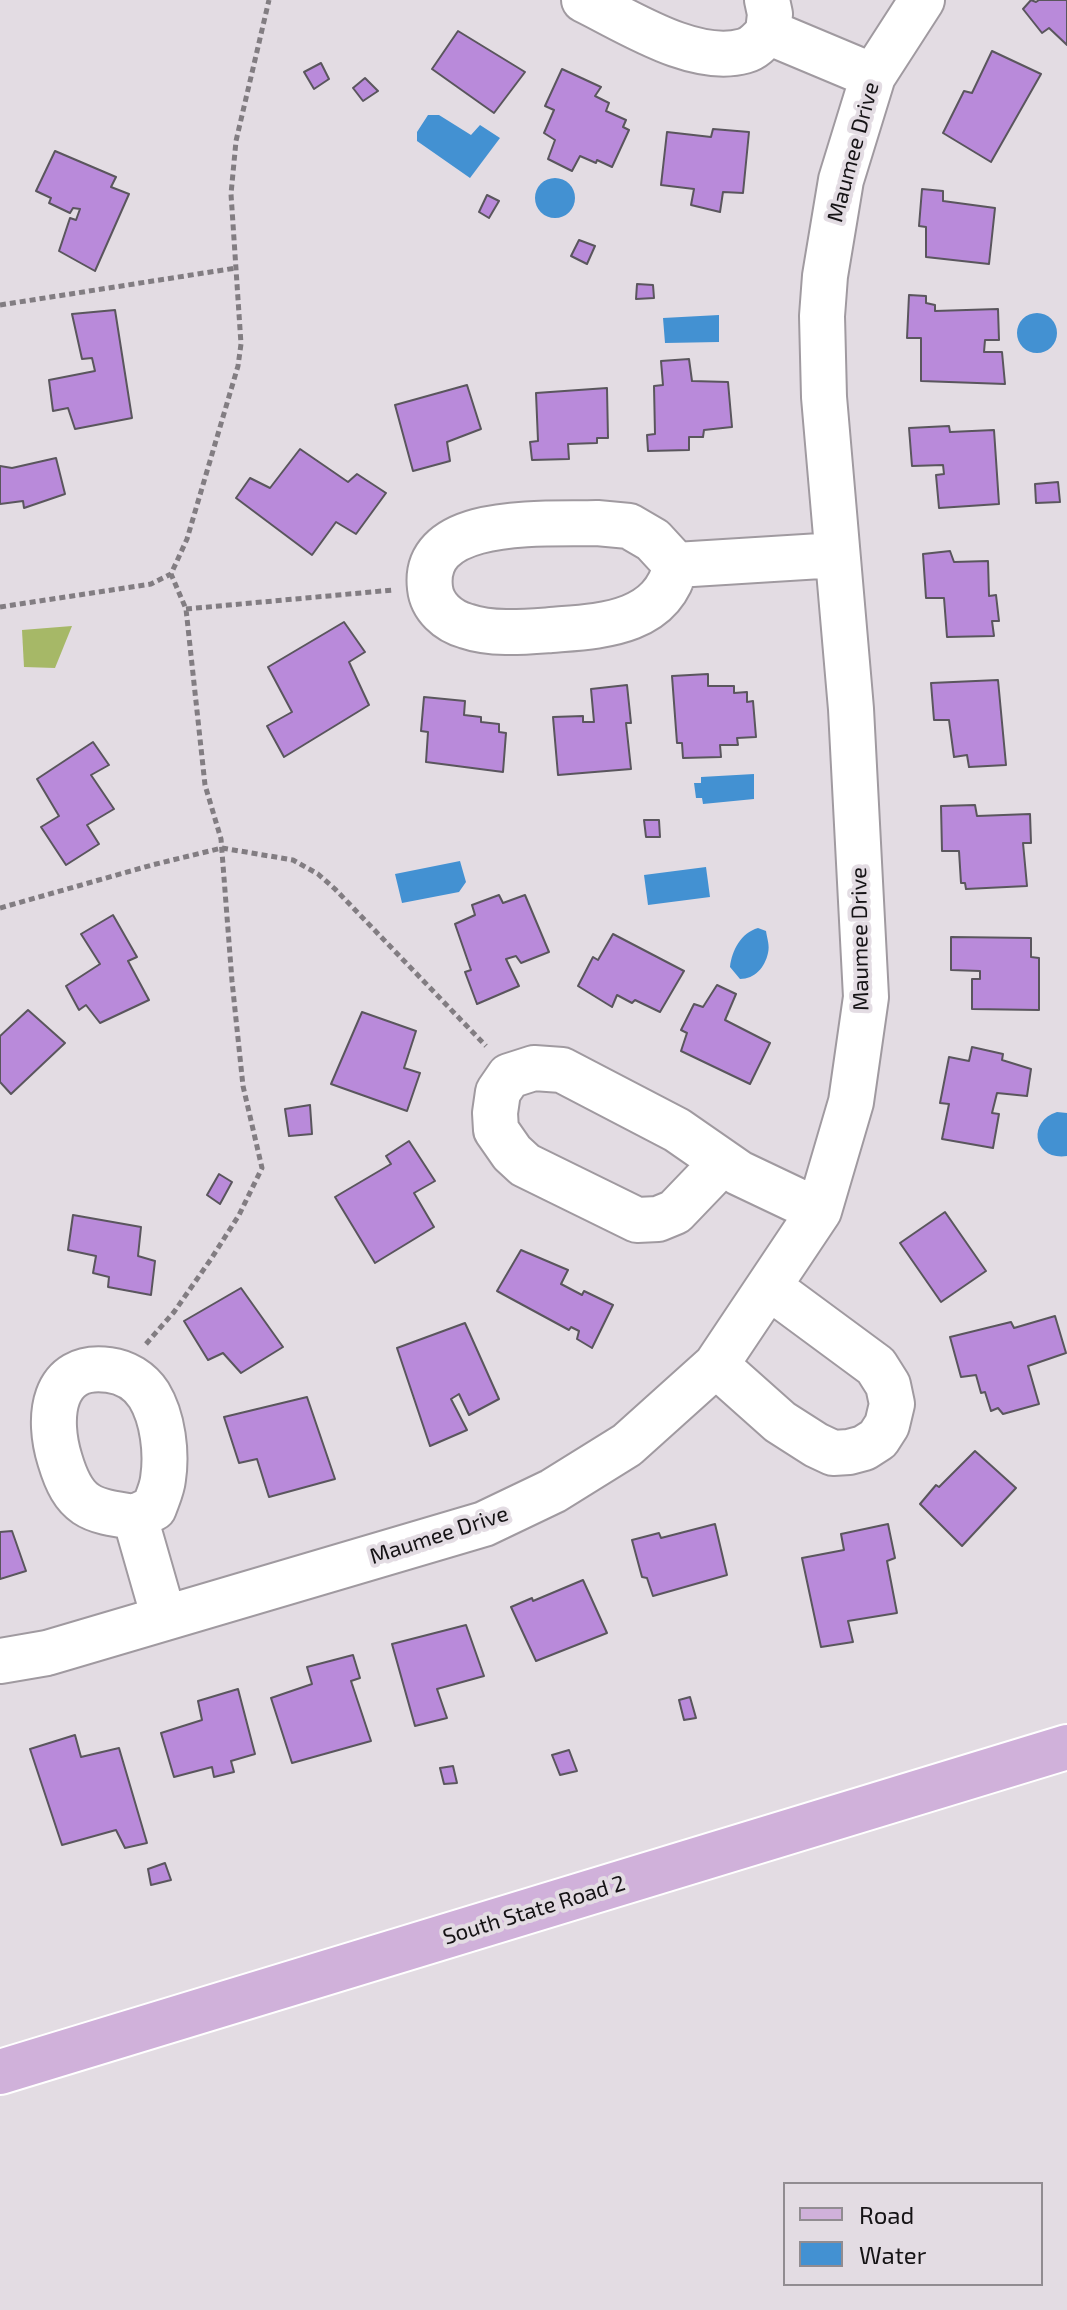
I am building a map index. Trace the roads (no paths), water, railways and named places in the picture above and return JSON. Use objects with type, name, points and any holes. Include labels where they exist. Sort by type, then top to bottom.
[{"type":"main road","name":"South State Road 2","points":[[0,2072],[1067,1747]]},
{"type":"street","points":[[584,0],[669,42],[702,51],[742,52],[755,46],[768,16],[873,76]]},
{"type":"street","name":"Maumee Drive","points":[[0,1661],[47,1653],[495,1520],[553,1491],[627,1445],[716,1365],[819,1211],[851,1102],[866,997],[851,709],[824,397],[824,289],[841,180],[873,76],[922,0]]},
{"type":"street","points":[[597,523],[629,526],[653,540],[676,565],[672,581],[651,606],[615,623],[590,628],[518,632],[466,626],[448,618],[434,603],[430,587],[431,570],[440,550],[464,535],[495,527],[597,523]]},
{"type":"street","points":[[676,565],[837,555]]},
{"type":"street","points":[[723,1162],[675,1212],[658,1219],[637,1220],[525,1165],[496,1130],[498,1092],[509,1076],[514,1074],[534,1068],[562,1070],[677,1130],[739,1173],[819,1211]]},
{"type":"street","points":[[716,1365],[780,1422],[833,1453],[864,1448],[878,1439],[887,1425],[892,1404],[888,1385],[876,1366],[769,1287]]},
{"type":"street","points":[[84,1370],[123,1372],[148,1394],[157,1412],[164,1452],[163,1482],[154,1508],[135,1517],[103,1513],[79,1501],[66,1478],[53,1433],[57,1398],[69,1378],[84,1370]]},
{"type":"street","points":[[135,1517],[164,1618]]},
{"type":"water","points":[[428,115],[439,115],[471,135],[480,125],[500,138],[470,178],[417,141],[417,132]]},
{"type":"water","points":[[555,178],[569,184],[575,198],[569,212],[555,218],[541,212],[535,198],[541,184]]},
{"type":"water","points":[[1037,313],[1051,319],[1057,333],[1051,347],[1037,353],[1023,347],[1017,333],[1023,319]]},
{"type":"water","points":[[719,315],[719,342],[665,343],[663,318]]},
{"type":"water","points":[[754,774],[754,799],[703,804],[702,798],[696,798],[694,783],[701,783],[701,777]]},
{"type":"water","points":[[460,861],[466,882],[459,892],[402,903],[395,874]]},
{"type":"water","points":[[706,867],[710,897],[648,905],[644,875]]},
{"type":"water","points":[[758,928],[766,931],[767,958],[755,974],[740,979],[730,967],[733,954],[742,938]]},
{"type":"water","points":[[1057,1112],[1067,1113],[1067,1156],[1047,1153],[1038,1140],[1041,1124]]}]
